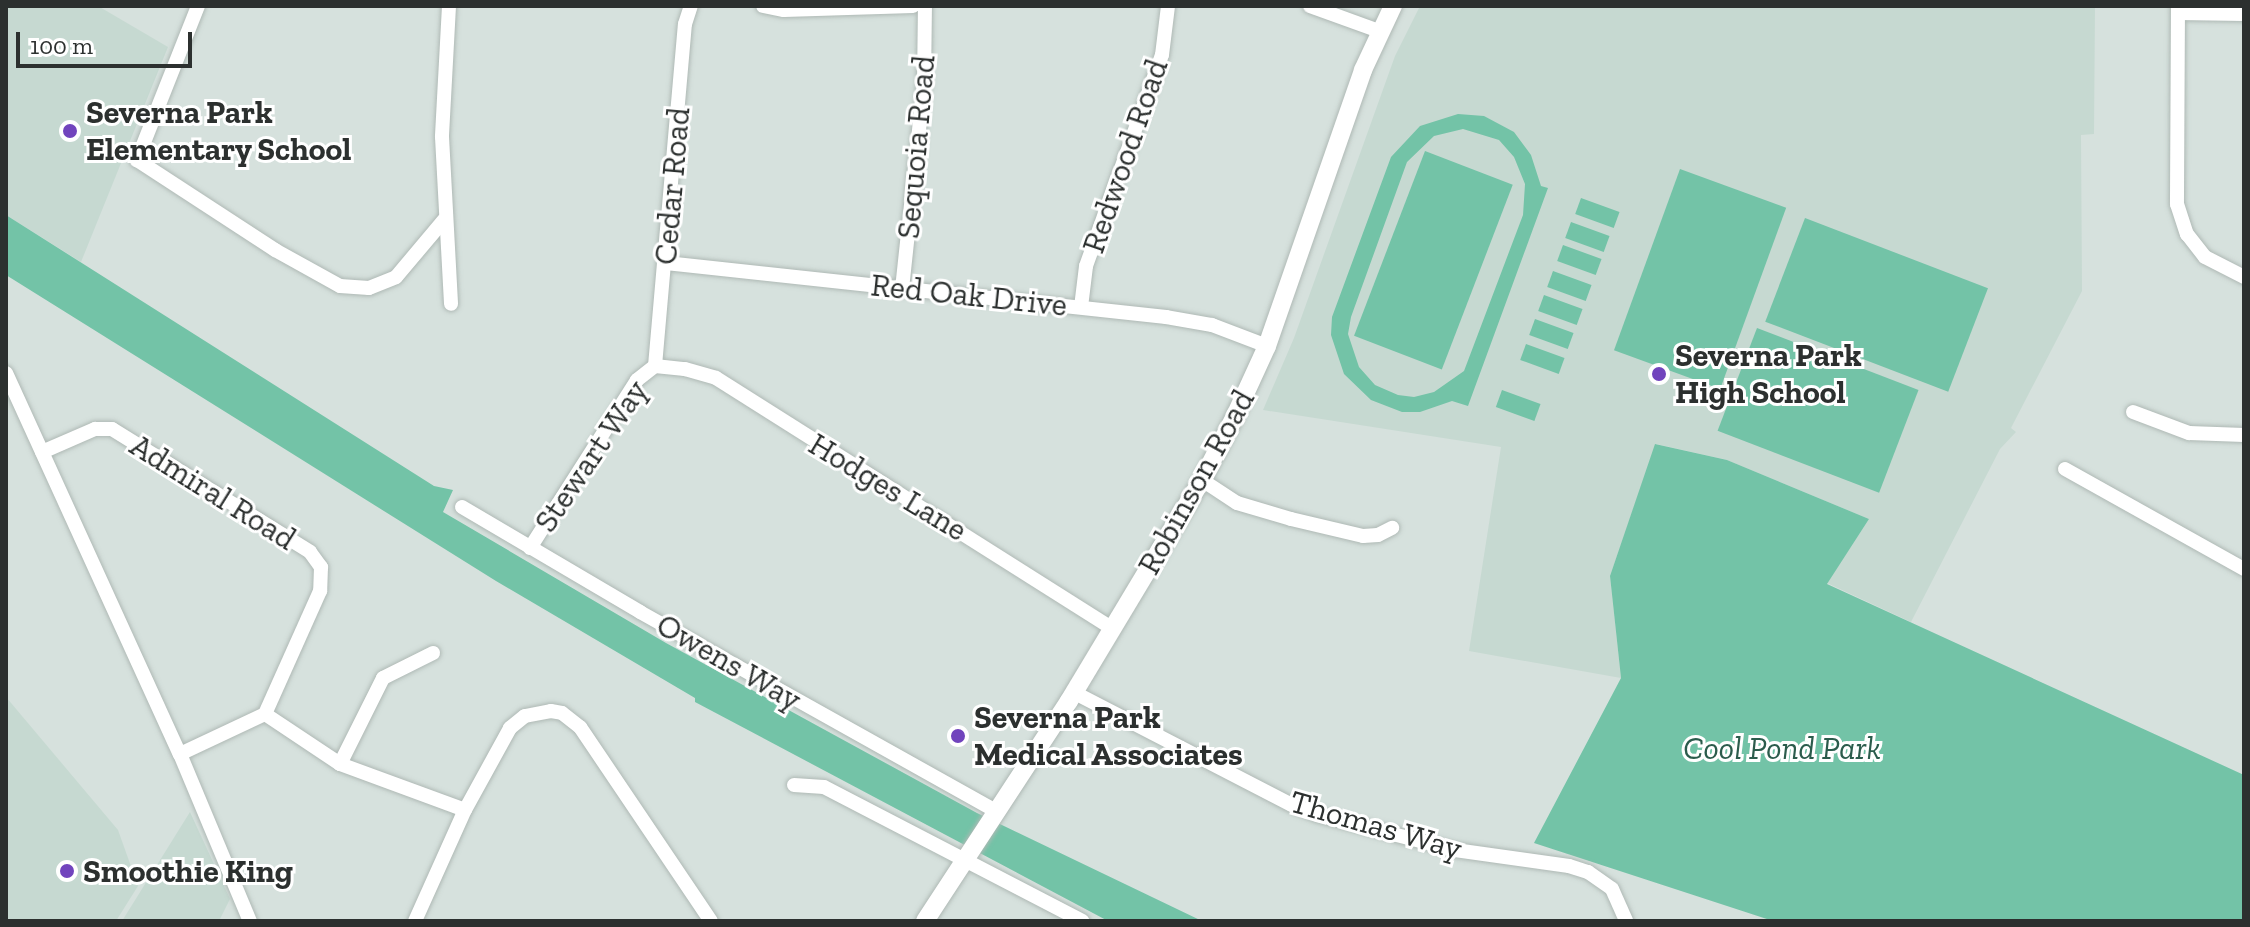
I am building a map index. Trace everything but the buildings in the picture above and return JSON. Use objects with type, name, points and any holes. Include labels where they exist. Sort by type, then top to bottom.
[{"type":"main road","name":"Robinson Road","points":[[925,921],[1075,693],[1202,480],[1267,346],[1379,31],[1393,6]]},
{"type":"street","points":[[198,6],[137,160],[275,250],[340,286],[369,288],[396,277],[444,220]]},
{"type":"street","points":[[449,6],[442,137],[444,220],[451,304]]},
{"type":"street","name":"Cedar Road","points":[[655,366],[685,24],[691,6]]},
{"type":"street","points":[[763,6],[784,10],[913,6]]},
{"type":"street","name":"Sequoia Road","points":[[902,289],[924,84],[925,6]]},
{"type":"street","name":"Redwood Road","points":[[1081,307],[1086,266],[1162,55],[1168,6]]},
{"type":"street","points":[[1310,6],[1379,31]]},
{"type":"street","points":[[2244,14],[2178,9],[2177,204],[2187,234],[2205,257],[2244,277]]},
{"type":"street","name":"Red Oak Drive","points":[[666,263],[1081,307],[1212,325],[1267,346]]},
{"type":"street","name":"Stewart Way","points":[[530,548],[637,380],[655,366]]},
{"type":"street","name":"Hodges Lane","points":[[655,366],[685,369],[716,378],[1113,629]]},
{"type":"street","points":[[6,373],[180,754],[250,921]]},
{"type":"street","points":[[2133,412],[2189,433],[2244,435]]},
{"type":"street","name":"Admiral Road","points":[[42,452],[95,429],[112,429],[315,556],[321,567],[320,591],[265,714]]},
{"type":"street","points":[[2065,469],[2244,569]]},
{"type":"street","points":[[1202,480],[1237,503],[1291,519],[1363,536],[1378,535],[1392,528]]},
{"type":"street","name":"Owens Way","points":[[462,507],[998,812]]},
{"type":"street","points":[[340,764],[383,678],[433,653]]},
{"type":"street","name":"Thomas Way","points":[[1075,693],[1292,805],[1318,815],[1455,850],[1569,866],[1588,872],[1612,889],[1626,921]]},
{"type":"street","points":[[415,921],[465,810],[510,728],[536,713],[562,713],[580,727],[711,921]]},
{"type":"street","points":[[180,754],[265,714],[340,764],[465,810]]},
{"type":"street","points":[[794,785],[824,787],[1082,921]]},
{"type":"shaded area","name":"Severna Park Elementary School","points":[[6,6],[98,6],[168,47],[81,262],[6,215]]},
{"type":"shaded area","name":"Severna Park High School","points":[[1420,6],[2095,6],[2094,134],[2081,135],[2082,291],[2011,428],[2016,432],[2000,449],[1911,622],[1827,583],[1869,519],[1727,460],[1656,444],[1610,576],[1621,678],[1469,651],[1501,447],[1263,410],[1294,338],[1395,56]]},
{"type":"shaded area","points":[[6,697],[118,830],[138,886],[116,921],[6,921]]},
{"type":"shaded area","points":[[190,812],[230,899],[219,921],[122,921]]},
{"type":"green space","points":[[1458,114],[1484,116],[1514,132],[1531,155],[1541,186],[1548,188],[1468,406],[1452,401],[1420,412],[1402,412],[1371,400],[1344,374],[1331,335],[1332,317],[1391,157],[1420,126]],"holes":[[[1463,129],[1499,140],[1514,157],[1525,184],[1523,215],[1464,371],[1434,392],[1414,397],[1398,395],[1375,385],[1359,367],[1348,334],[1351,317],[1407,162],[1434,136]]]},
{"type":"green space","points":[[1425,151],[1513,185],[1442,370],[1354,336]]},
{"type":"green space","points":[[1680,169],[1786,208],[1720,389],[1614,350]]},
{"type":"green space","points":[[1581,198],[1620,212],[1614,228],[1575,214]]},
{"type":"green space","points":[[6,215],[434,486],[453,490],[443,512],[666,643],[977,813],[1202,921],[1108,921],[695,702],[695,698],[496,581],[6,275]]},
{"type":"green space","points":[[1805,218],[1988,288],[1948,392],[1765,322]]},
{"type":"green space","points":[[1571,222],[1610,236],[1604,252],[1565,238]]},
{"type":"green space","points":[[1563,245],[1602,259],[1596,275],[1557,261]]},
{"type":"green space","points":[[1553,271],[1592,285],[1586,301],[1547,287]]},
{"type":"green space","points":[[1544,295],[1583,309],[1577,325],[1538,311]]},
{"type":"green space","points":[[1535,319],[1574,333],[1568,349],[1529,335]]},
{"type":"green space","points":[[1757,328],[1919,390],[1879,493],[1718,431]]},
{"type":"green space","points":[[1526,344],[1565,358],[1559,374],[1520,360]]},
{"type":"green space","points":[[1502,390],[1541,404],[1534,421],[1496,407]]},
{"type":"green space","name":"Cool Pond Park","points":[[1655,444],[1727,460],[1869,519],[1827,584],[2244,775],[2244,921],[1773,921],[1534,843],[1621,678],[1610,576]]},
{"type":"place","name":"Severna Park Elementary School","points":[[70,131]]},
{"type":"place","name":"Severna Park High School","points":[[1659,374]]},
{"type":"place","name":"Severna Park Medical Associates","points":[[958,736]]},
{"type":"place","name":"Smoothie King","points":[[67,871]]}]
